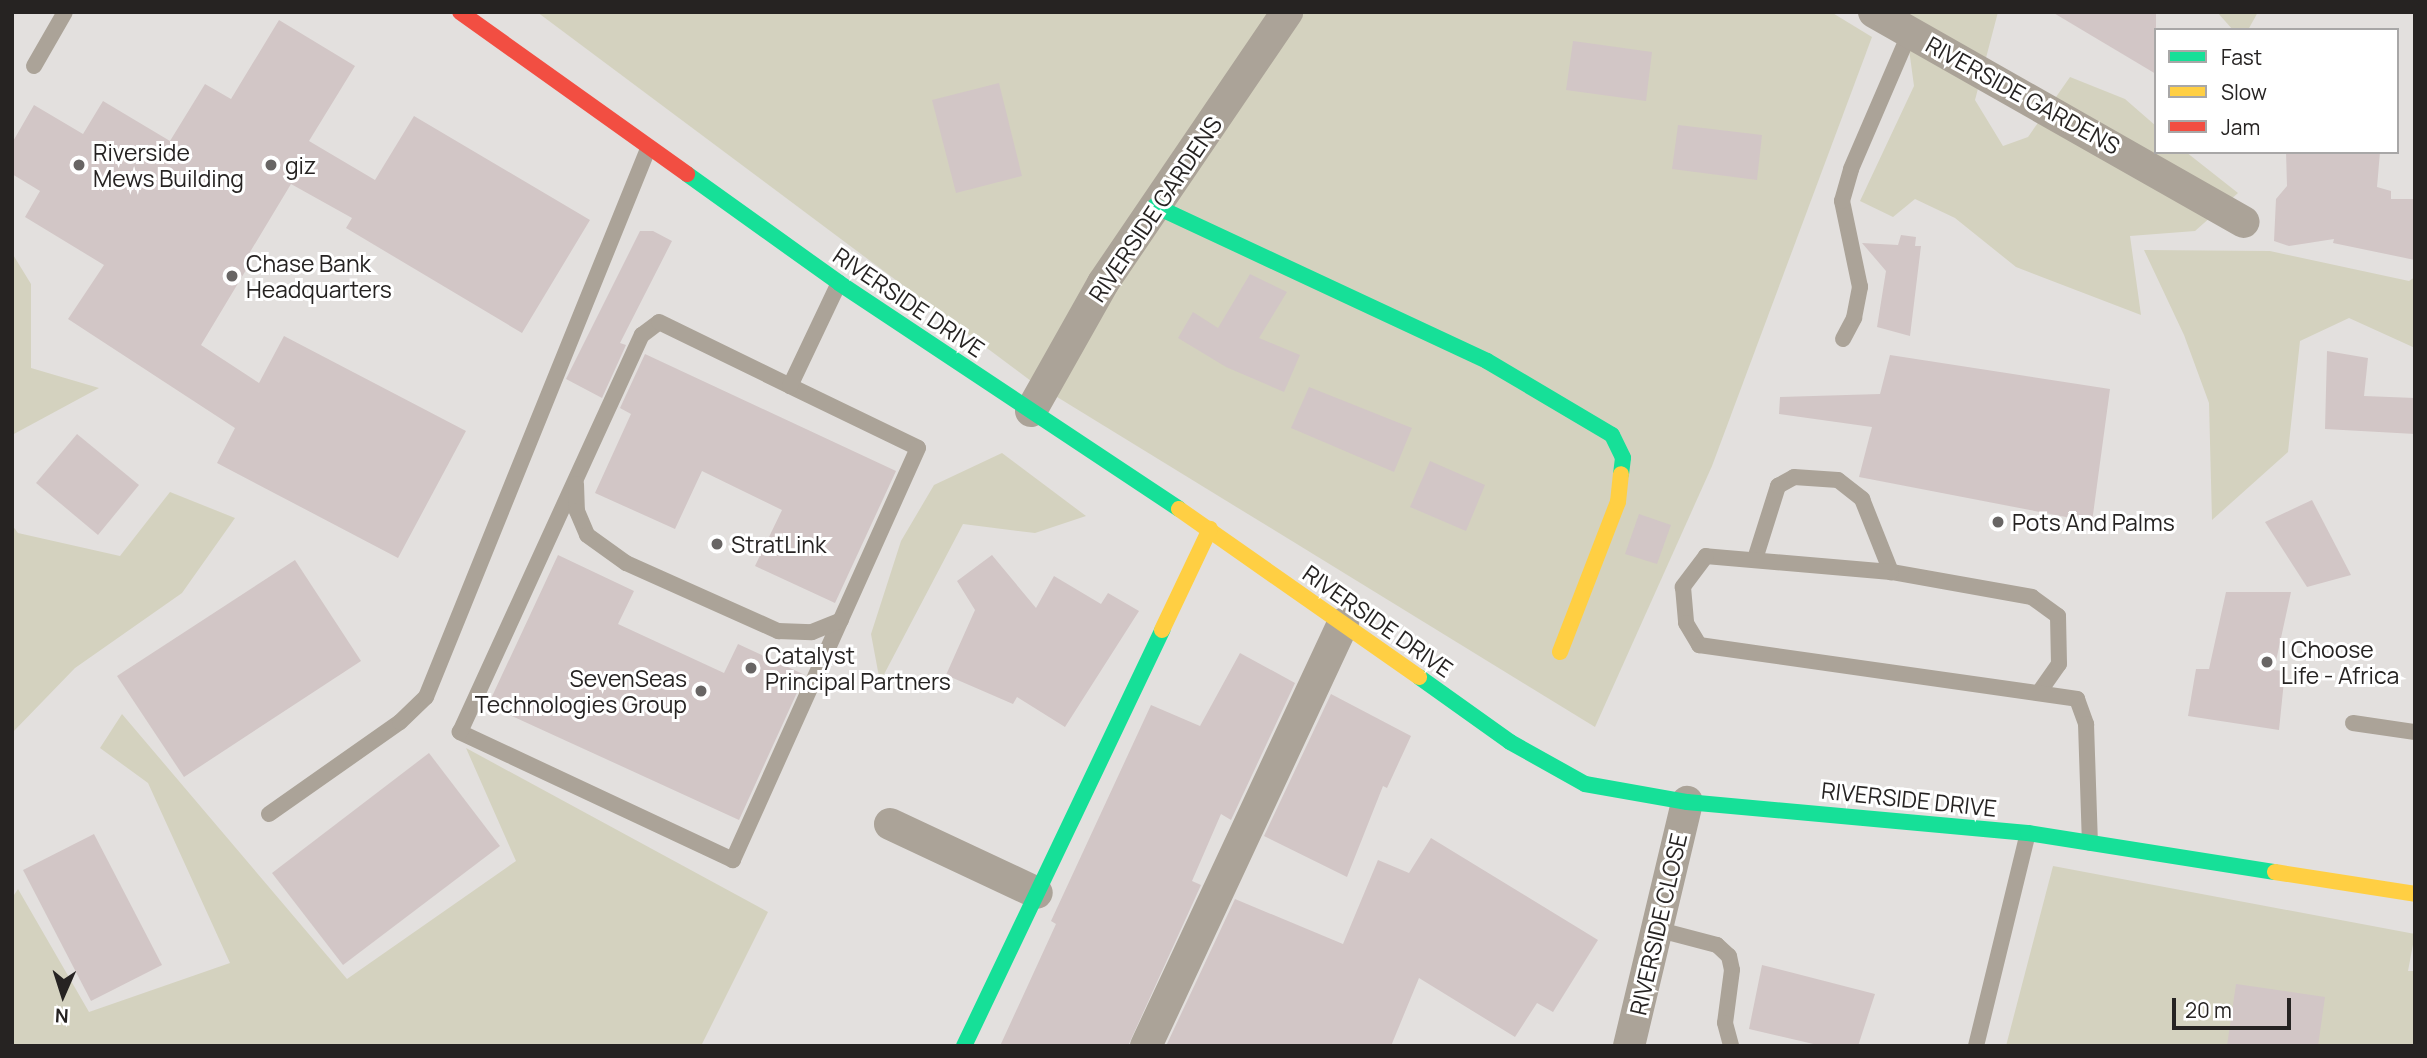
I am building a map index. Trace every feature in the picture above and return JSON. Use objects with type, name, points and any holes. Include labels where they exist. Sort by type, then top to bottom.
[{"type":"street","name":"RIVERSIDE DRIVE","points":[[460,12],[839,283],[1210,529],[1510,741],[1585,784],[1687,802],[2028,833],[2415,894]]},
{"type":"street","name":"RIVERSIDE GARDENS","points":[[1031,411],[1103,283],[1287,12]]},
{"type":"street","name":"RIVERSIDE GARDENS","points":[[1874,12],[2243,222]]},
{"type":"street","points":[[1156,206],[1487,361],[1612,435],[1623,458],[1618,502],[1560,652]]},
{"type":"street","points":[[964,1046],[1210,529]]},
{"type":"street","points":[[1146,1046],[1343,624]]},
{"type":"street","name":"RIVERSIDE CLOSE","points":[[1629,1046],[1687,802]]},
{"type":"street","points":[[890,824],[1037,893]]},
{"type":"lane","points":[[34,66],[65,12]]},
{"type":"lane","points":[[1843,339],[1854,318],[1860,287],[1842,201],[1852,169],[1910,32]]},
{"type":"lane","points":[[269,814],[400,722],[426,697],[648,149]]},
{"type":"lane","points":[[790,386],[839,283]]},
{"type":"lane","points":[[659,322],[790,386],[918,448],[733,860],[460,732],[642,335],[659,322]]},
{"type":"lane","points":[[1755,559],[1778,486],[1794,477],[1838,480],[1862,499],[1891,572]]},
{"type":"lane","points":[[576,481],[577,511],[587,535],[626,563],[778,631],[823,630],[841,620]]},
{"type":"lane","points":[[2040,691],[2059,664],[2058,616],[2032,597],[1891,572],[1706,556],[1684,587],[1686,623],[1699,645],[2040,691],[2077,699],[2082,711],[2088,750],[2090,842]]},
{"type":"lane","points":[[2353,723],[2415,732]]},
{"type":"lane","points":[[1976,1046],[2028,833]]},
{"type":"lane","points":[[1656,929],[1717,945],[1729,956],[1732,970],[1725,1023],[1731,1046]]},
{"type":"shaded area","points":[[537,12],[1831,12],[1872,37],[1712,466],[1595,727],[1031,381]]},
{"type":"shaded area","points":[[1904,12],[1998,12],[1975,100],[2003,146],[2028,137],[2070,77],[2125,99],[2154,124],[2154,154],[2189,154],[2238,193],[2195,231],[2130,236],[2141,315],[2016,267],[1955,218],[1915,199],[1893,217],[1860,201],[1914,86]]},
{"type":"shaded area","points":[[2217,12],[2258,12],[2249,28],[2231,28]]},
{"type":"shaded area","points":[[2144,250],[2270,251],[2409,281],[2415,277],[2415,348],[2349,318],[2300,341],[2288,452],[2212,520],[2209,403],[2184,335]]},
{"type":"shaded area","points":[[12,253],[31,284],[31,368],[99,388],[12,435]]},
{"type":"shaded area","points":[[1002,453],[1086,516],[1035,533],[963,524],[880,682],[871,634],[901,541],[934,485]]},
{"type":"shaded area","points":[[170,492],[235,518],[182,593],[75,668],[12,733],[12,525],[18,533],[120,556]]},
{"type":"shaded area","points":[[122,714],[347,979],[516,861],[466,748],[768,912],[701,1046],[12,1046],[12,898],[18,889],[89,1012],[230,963],[148,783],[100,748]]},
{"type":"shaded area","points":[[2053,866],[2415,934],[2408,971],[2415,971],[2415,1046],[2006,1046]]},
{"type":"building","points":[[2052,12],[2156,12],[2154,73]]},
{"type":"building","points":[[279,20],[355,66],[309,141],[375,180],[414,116],[590,220],[522,333],[346,228],[352,218],[291,184],[244,262],[249,265],[201,345],[259,383],[284,336],[466,431],[398,558],[217,463],[235,428],[68,319],[104,265],[25,217],[40,191],[12,174],[12,143],[34,105],[83,134],[103,101],[170,141],[205,84],[231,99]]},
{"type":"building","points":[[1573,41],[1652,52],[1646,101],[1566,90]]},
{"type":"building","points":[[999,83],[1022,176],[956,193],[932,100]]},
{"type":"building","points":[[1678,125],[1762,135],[1757,180],[1672,169]]},
{"type":"building","points":[[2286,154],[2380,154],[2377,187],[2391,191],[2391,199],[2415,199],[2415,260],[2333,243],[2334,239],[2289,246],[2274,241],[2276,199],[2287,186]]},
{"type":"building","points":[[640,231],[653,231],[672,241],[620,343],[626,345],[602,398],[566,379]]},
{"type":"building","points":[[1901,235],[1916,237],[1915,246],[1921,246],[1910,336],[1877,327],[1886,271],[1862,243],[1898,245]]},
{"type":"building","points":[[1250,274],[1287,292],[1259,338],[1300,355],[1284,392],[1226,367],[1178,338],[1193,312],[1218,328]]},
{"type":"building","points":[[2327,351],[2368,358],[2364,396],[2415,398],[2415,434],[2325,429]]},
{"type":"building","points":[[645,354],[896,471],[835,603],[755,566],[782,510],[702,471],[675,529],[595,493],[631,414],[620,408]]},
{"type":"building","points":[[1890,355],[2110,389],[2092,522],[1859,477],[1872,427],[1779,414],[1780,397],[1880,394]]},
{"type":"building","points":[[1309,387],[1412,428],[1394,472],[1291,428]]},
{"type":"building","points":[[77,434],[139,485],[98,535],[36,483]]},
{"type":"building","points":[[1430,461],[1485,485],[1466,531],[1410,507]]},
{"type":"building","points":[[2312,500],[2351,575],[2307,587],[2265,522]]},
{"type":"building","points":[[1639,514],[1671,525],[1657,564],[1625,554]]},
{"type":"building","points":[[558,555],[634,591],[618,624],[724,673],[738,644],[805,675],[739,820],[488,705]]},
{"type":"building","points":[[992,555],[1036,608],[1054,576],[1101,604],[1108,593],[1139,611],[1065,727],[1017,697],[1013,704],[946,675],[975,610],[957,581]]},
{"type":"building","points":[[295,560],[361,661],[184,777],[117,676]]},
{"type":"building","points":[[2226,592],[2291,592],[2274,670],[2285,671],[2279,730],[2188,716],[2196,669],[2209,669]]},
{"type":"building","points":[[1240,653],[1295,683],[1231,820],[1221,814],[1192,881],[1201,885],[1128,1046],[1000,1046],[1056,924],[1051,921],[1151,705],[1200,726]]},
{"type":"building","points":[[1331,694],[1411,736],[1387,788],[1383,786],[1347,877],[1264,836]]},
{"type":"building","points":[[429,753],[500,846],[343,965],[272,873]]},
{"type":"building","points":[[94,834],[162,965],[91,1001],[23,870]]},
{"type":"building","points":[[1431,838],[1598,940],[1553,1012],[1537,1003],[1515,1037],[1419,978],[1391,1046],[1166,1046],[1235,899],[1343,944],[1378,860],[1409,873]]},
{"type":"building","points":[[1762,965],[1875,994],[1858,1046],[1822,1046],[1749,1029]]},
{"type":"building","points":[[2236,984],[2325,997],[2318,1046],[2227,1046]]},
{"type":"traffic: fast","points":[[687,174],[839,283],[1179,509]]},
{"type":"traffic: fast","points":[[1155,206],[1487,361],[1612,435],[1623,458],[1621,474]]},
{"type":"traffic: fast","points":[[964,1046],[1162,630]]},
{"type":"traffic: fast","points":[[1419,677],[1510,742],[1585,784],[1687,802],[2028,833],[2275,872]]},
{"type":"traffic: slow","points":[[1560,652],[1618,502],[1621,474]]},
{"type":"traffic: slow","points":[[1179,509],[1419,677]]},
{"type":"traffic: slow","points":[[1162,630],[1210,529]]},
{"type":"traffic: slow","points":[[2275,872],[2415,894]]},
{"type":"traffic: jam","points":[[460,12],[687,174]]},
{"type":"place","name":"Riverside Mews Building","points":[[79,165]]},
{"type":"place","name":"giz","points":[[271,165]]},
{"type":"place","name":"Chase Bank Headquarters","points":[[232,276]]},
{"type":"place","name":"Pots And Palms","points":[[1998,522]]},
{"type":"place","name":"StratLink","points":[[717,544]]},
{"type":"place","name":"I Choose Life - Africa","points":[[2267,662]]},
{"type":"place","name":"Catalyst Principal Partners","points":[[751,668]]},
{"type":"place","name":"SevenSeas Technologies Group","points":[[701,691]]}]
